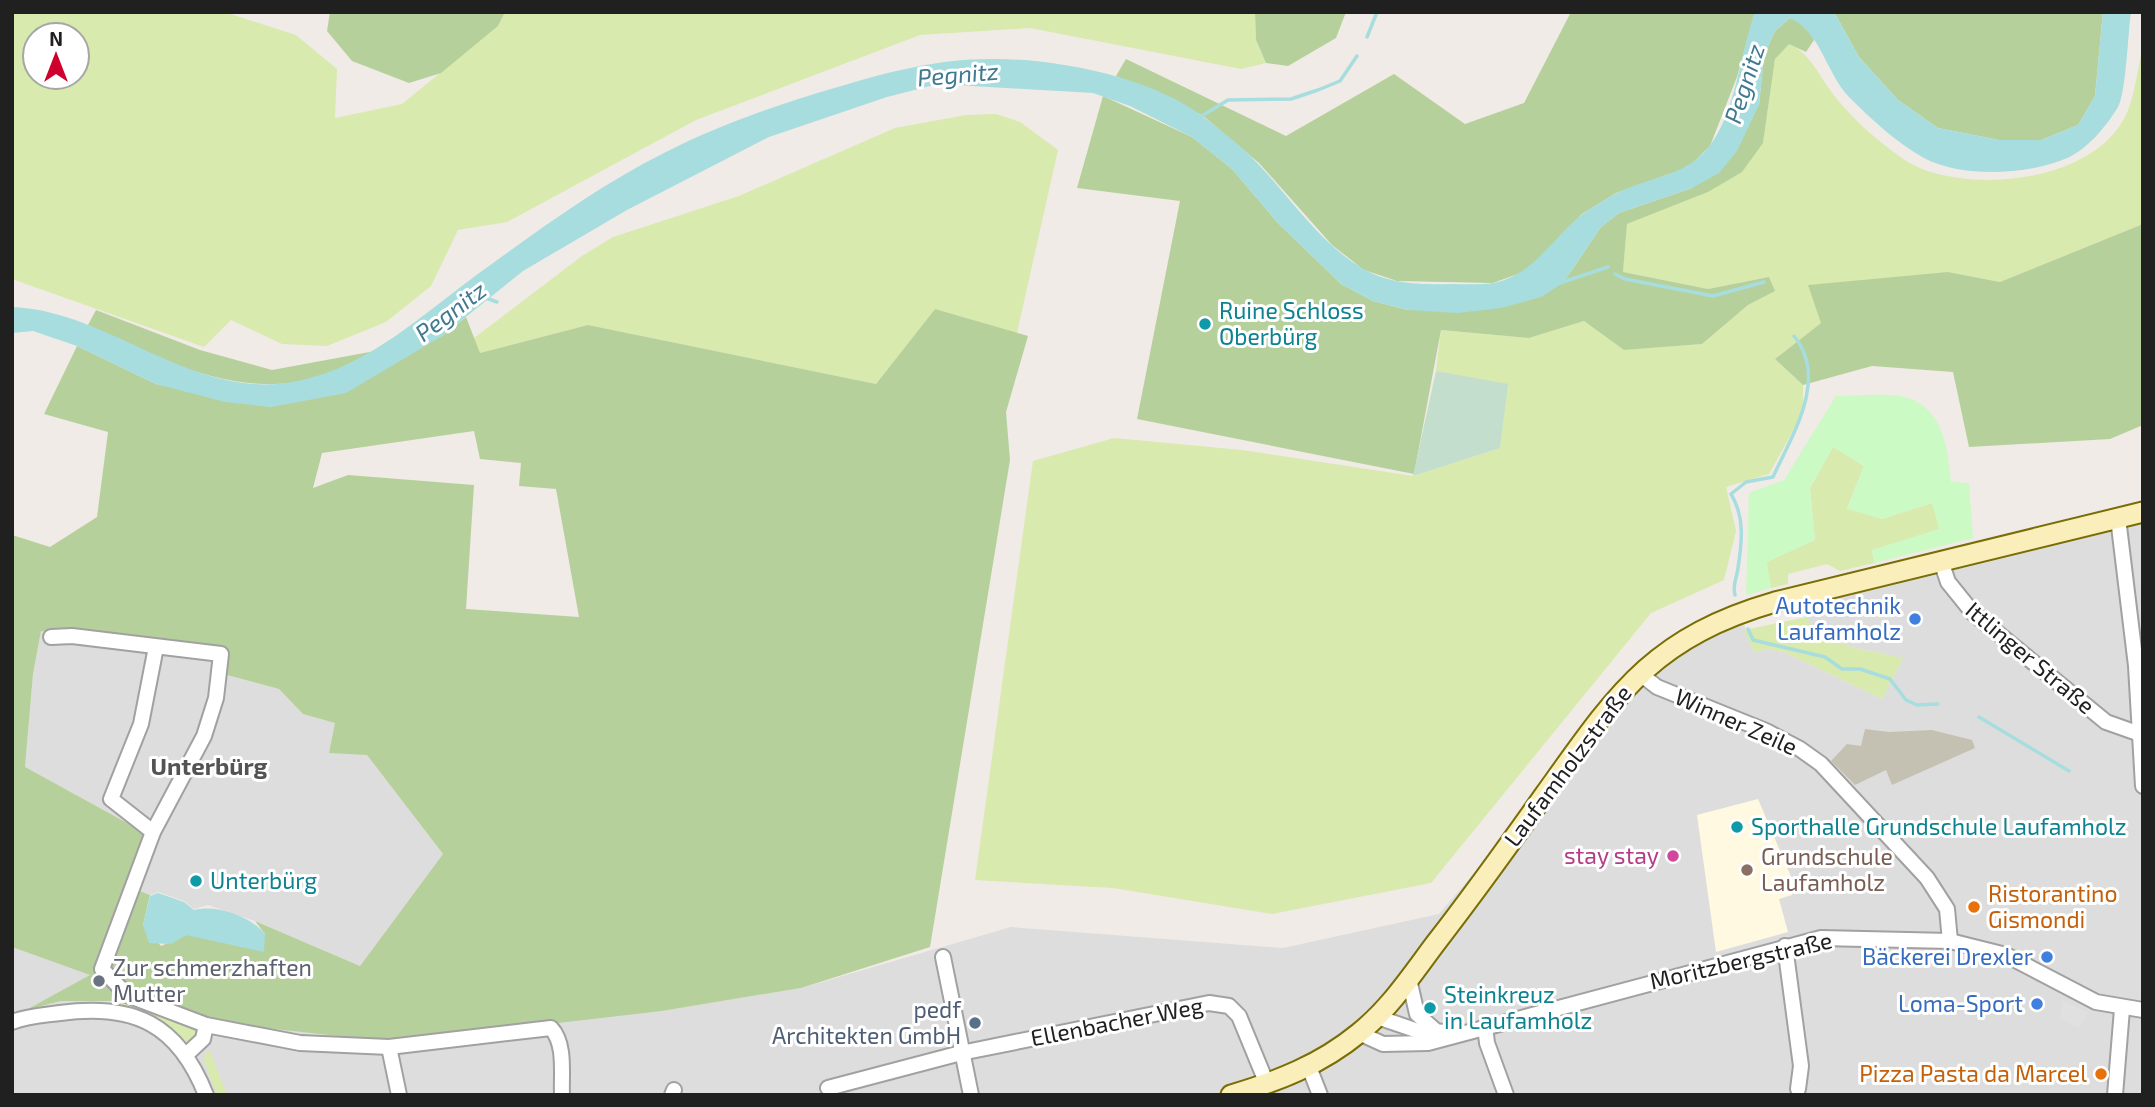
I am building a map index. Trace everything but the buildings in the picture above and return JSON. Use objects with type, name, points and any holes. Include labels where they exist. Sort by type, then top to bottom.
[{"type":"main road","name":"Laufamholzstraße","points":[[1231,1095],[1309,1067],[1359,1033],[1377,1017],[1409,979],[1596,720],[1639,673],[1690,636],[1745,611],[2143,512]]},
{"type":"street","points":[[2118,518],[2139,666],[2143,786]]},
{"type":"street","name":"Ittlinger Straße","points":[[1941,561],[1948,582],[1973,613],[2106,722],[2140,734]]},
{"type":"street","points":[[51,637],[72,636],[221,654],[216,698],[204,736],[153,832],[102,969],[127,995],[206,1024],[300,1042],[350,1048],[389,1047],[551,1028],[558,1036],[561,1049],[562,1095]]},
{"type":"street","points":[[153,832],[111,799],[141,724],[156,647]]},
{"type":"street","name":"Winner Zeile","points":[[1639,673],[1657,687],[1783,739],[1821,764],[1927,878],[1947,909],[1950,941]]},
{"type":"street","name":"Moritzbergstraße","points":[[1359,1033],[1377,1042],[1417,1045],[1821,938],[1950,941],[2006,955],[2070,990],[2122,1009],[2143,1010]]},
{"type":"street","points":[[1785,946],[1801,1066],[1798,1089]]},
{"type":"street","points":[[943,957],[971,1095]]},
{"type":"street","points":[[1409,979],[1417,1014],[1436,1031]]},
{"type":"street","name":"Ellenbacher Weg","points":[[828,1088],[961,1053],[1183,1006],[1220,1003],[1234,1009],[1239,1016],[1266,1084]]},
{"type":"street","points":[[2115,1095],[2122,1009]]},
{"type":"street","points":[[12,1022],[87,1010],[117,1012],[158,1028],[187,1054],[206,1095]]},
{"type":"street","name":"Moritzbergstraße","points":[[1377,1017],[1408,1028],[1458,1032]]},
{"type":"street","points":[[187,1054],[203,1039],[206,1024]]},
{"type":"street","points":[[1485,1026],[1506,1095]]},
{"type":"street","points":[[389,1047],[399,1095]]},
{"type":"street","points":[[1309,1067],[1320,1095]]},
{"type":"shaded area","points":[[2143,514],[2143,1095],[12,1095],[12,947],[91,975],[26,1010],[61,1001],[97,1000],[114,1002],[118,1006],[192,1026],[555,1021],[662,1011],[801,988],[1011,927],[1283,948],[1439,914],[1687,626],[1737,605],[1754,652],[1767,649],[1784,652],[1882,699],[1903,658],[1851,647],[1812,631],[1789,588]]},
{"type":"shaded area","points":[[41,630],[227,650],[227,675],[279,689],[303,714],[336,723],[367,755],[443,854],[360,966],[255,921],[208,905],[194,909],[184,901],[158,892],[150,895],[127,886],[25,767],[33,674]]},
{"type":"shaded area","points":[[1865,729],[1889,732],[1932,730],[1972,740],[1975,748],[1892,785],[1886,770],[1855,785],[1831,761],[1847,744],[1861,746]]},
{"type":"shaded area","name":"Grundschule Laufamholz","points":[[1758,799],[1792,879],[1792,895],[1779,899],[1788,932],[1716,952],[1697,815]]},
{"type":"shaded area","points":[[2062,1000],[2088,1013],[2079,1028],[2060,1019]]},
{"type":"green space","points":[[12,12],[224,12],[296,35],[337,69],[335,118],[402,104],[498,26],[505,12],[1255,12],[1256,40],[1266,63],[1241,69],[1030,28],[920,35],[696,120],[507,222],[458,230],[431,286],[386,322],[327,346],[282,344],[231,320],[204,347],[12,279]]},
{"type":"green space","points":[[330,12],[505,12],[498,26],[441,73],[409,83],[352,61],[327,31]]},
{"type":"green space","points":[[1255,12],[1346,12],[1336,38],[1288,66],[1266,63],[1256,40]]},
{"type":"green space","points":[[1571,12],[1755,12],[1737,77],[1710,146],[1689,167],[1616,193],[1582,214],[1529,270],[1493,283],[1397,281],[1364,270],[1332,245],[1259,163],[1202,115],[1116,76],[1126,59],[1286,136],[1394,74],[1465,124],[1524,103]]},
{"type":"green space","points":[[1834,12],[2103,12],[2095,96],[2078,125],[2041,140],[1999,140],[1938,128],[1898,100],[1859,57]]},
{"type":"green space","points":[[1790,18],[1806,25],[1814,40],[1806,52],[1789,44],[1775,59],[1763,143],[1742,172],[1708,192],[1627,224],[1623,272],[1708,289],[1769,277],[1775,291],[1748,305],[1702,344],[1624,350],[1584,321],[1529,338],[1441,330],[1414,474],[1137,419],[1180,201],[1077,188],[1103,96],[1192,137],[1232,169],[1277,222],[1341,284],[1373,301],[1408,310],[1563,283],[1601,227],[1619,213],[1692,188],[1759,105],[1764,56],[1775,31]]},
{"type":"green space","points":[[1789,43],[1809,59],[1850,114],[1896,154],[1922,169],[1947,176],[1974,179],[2033,176],[2061,168],[2087,156],[2108,140],[2128,111],[2143,47],[2143,224],[2000,282],[1948,272],[1821,323],[1775,359],[1803,385],[1803,413],[1769,474],[1726,487],[1736,531],[1724,580],[1651,613],[1431,883],[1272,914],[1113,888],[975,880],[1033,461],[1114,438],[1242,450],[1413,476],[1500,448],[1507,385],[1436,371],[1441,330],[1529,338],[1584,321],[1624,350],[1702,344],[1748,305],[1774,291],[1769,277],[1708,289],[1623,272],[1627,224],[1708,192],[1763,142],[1775,59]]},
{"type":"green space","points":[[996,114],[1020,122],[1058,150],[1017,333],[935,309],[876,384],[588,325],[480,353],[474,338],[582,256],[613,237],[739,196],[895,128],[966,115]]},
{"type":"green space","points":[[2143,224],[2143,425],[2110,439],[1969,447],[1953,372],[1872,366],[1803,385],[1775,359],[1821,323],[1808,285],[1948,272],[2000,282]]},
{"type":"green space","points":[[935,309],[1028,336],[1006,412],[1010,460],[930,947],[801,988],[662,1011],[393,1042],[192,1020],[129,1001],[61,1001],[26,1010],[90,975],[12,947],[12,535],[50,547],[97,517],[108,432],[44,414],[77,346],[156,384],[271,407],[442,336],[466,317],[480,353],[588,325],[876,384]],"holes":[[[474,431],[480,459],[521,463],[519,486],[556,489],[579,617],[466,609],[474,485],[348,475],[313,488],[322,453]],[[41,631],[227,650],[227,675],[279,689],[303,714],[335,723],[329,753],[367,755],[443,854],[360,966],[255,921],[265,934],[186,935],[161,946],[143,925],[150,895],[127,886],[147,834],[25,767],[33,674]]]},
{"type":"green space","points":[[96,310],[200,350],[272,370],[375,351],[313,379],[291,383],[237,382],[161,359],[88,325]]},
{"type":"green space","points":[[1436,371],[1508,384],[1500,448],[1413,476]]},
{"type":"green space","points":[[1836,396],[1901,396],[1920,404],[1929,412],[1937,421],[1946,445],[1951,482],[1969,483],[1973,538],[1874,563],[1872,550],[1939,529],[1932,503],[1882,519],[1847,509],[1864,466],[1833,447],[1810,488],[1815,540],[1767,562],[1771,588],[1746,595],[1749,493],[1784,480]]},
{"type":"green space","points":[[1833,447],[1864,466],[1847,508],[1882,519],[1932,503],[1940,529],[1872,550],[1874,563],[1840,571],[1827,564],[1788,574],[1788,584],[1771,588],[1766,562],[1815,540],[1810,488]]},
{"type":"green space","points":[[1807,617],[1813,631],[1851,647],[1903,658],[1882,699],[1784,652],[1767,649],[1754,652],[1744,630]]},
{"type":"green space","points":[[129,1001],[192,1026],[197,1030],[193,1042],[183,1043],[114,1002]]},
{"type":"green space","points":[[210,1051],[227,1095],[217,1095],[204,1061],[205,1053]]},
{"type":"water","name":"Pegnitz","points":[[1755,12],[1834,12],[1859,57],[1898,100],[1938,128],[1999,140],[2041,140],[2078,125],[2095,96],[2103,12],[2131,12],[2121,100],[2102,130],[2081,150],[2065,159],[2013,171],[1957,169],[1924,158],[1875,122],[1841,87],[1809,33],[1790,18],[1775,31],[1764,56],[1759,105],[1737,151],[1719,173],[1692,188],[1619,213],[1601,227],[1563,283],[1541,297],[1501,308],[1458,313],[1408,310],[1373,301],[1341,284],[1277,222],[1232,169],[1192,137],[1130,106],[1093,93],[938,84],[887,97],[769,137],[627,210],[523,271],[442,336],[346,393],[271,407],[225,402],[156,384],[77,346],[33,331],[12,333],[12,307],[49,312],[84,323],[188,368],[223,379],[260,384],[298,381],[324,374],[373,351],[571,208],[617,179],[685,143],[772,108],[857,81],[913,67],[990,59],[1073,66],[1132,81],[1184,104],[1241,147],[1333,247],[1372,273],[1417,284],[1494,283],[1510,278],[1535,261],[1577,218],[1590,209],[1629,188],[1689,165],[1708,148],[1731,101]]},
{"type":"water","points":[[158,893],[184,902],[194,910],[223,910],[251,922],[265,934],[264,952],[186,935],[171,944],[149,943],[143,925],[150,896]]},
{"type":"waterway","points":[[1367,37],[1377,12]]},
{"type":"waterway","points":[[1200,117],[1228,100],[1291,99],[1318,90],[1340,81],[1357,56]]},
{"type":"waterway","points":[[1560,283],[1608,267]]},
{"type":"waterway","points":[[1615,274],[1625,279],[1713,296],[1764,282]]},
{"type":"waterway","name":"Pegnitz","points":[[486,298],[497,302]]},
{"type":"waterway","points":[[1735,595],[1741,530],[1739,512],[1731,494],[1746,482],[1773,477],[1797,425],[1808,388],[1808,370],[1804,353],[1794,336]]},
{"type":"waterway","points":[[1748,629],[1753,640],[1825,657],[1842,669],[1860,669],[1890,679],[1906,700],[1917,705],[1938,704]]},
{"type":"waterway","points":[[1979,717],[2069,771]]},
{"type":"place","name":"Ruine Schloss Oberbürg","points":[[1205,324]]},
{"type":"place","name":"Autotechnik Laufamholz","points":[[1915,619]]},
{"type":"place","name":"Sporthalle Grundschule Laufamholz","points":[[1737,827]]},
{"type":"place","name":"stay stay","points":[[1673,856]]},
{"type":"place","name":"Grundschule Laufamholz","points":[[1747,870]]},
{"type":"place","name":"Unterbürg","points":[[196,881]]},
{"type":"place","name":"Ristorantino Gismondi","points":[[1974,907]]},
{"type":"place","name":"Bäckerei Drexler","points":[[2047,957]]},
{"type":"place","name":"Zur schmerzhaften Mutter","points":[[99,981]]},
{"type":"place","name":"Loma-Sport","points":[[2037,1004]]},
{"type":"place","name":"Steinkreuz in Laufamholz","points":[[1430,1008]]},
{"type":"place","name":"pedf Architekten GmbH","points":[[975,1023]]},
{"type":"place","name":"Pizza Pasta da Marcel","points":[[2101,1074]]},
{"type":"district","name":"Unterbürg","points":[[209,767]]}]
